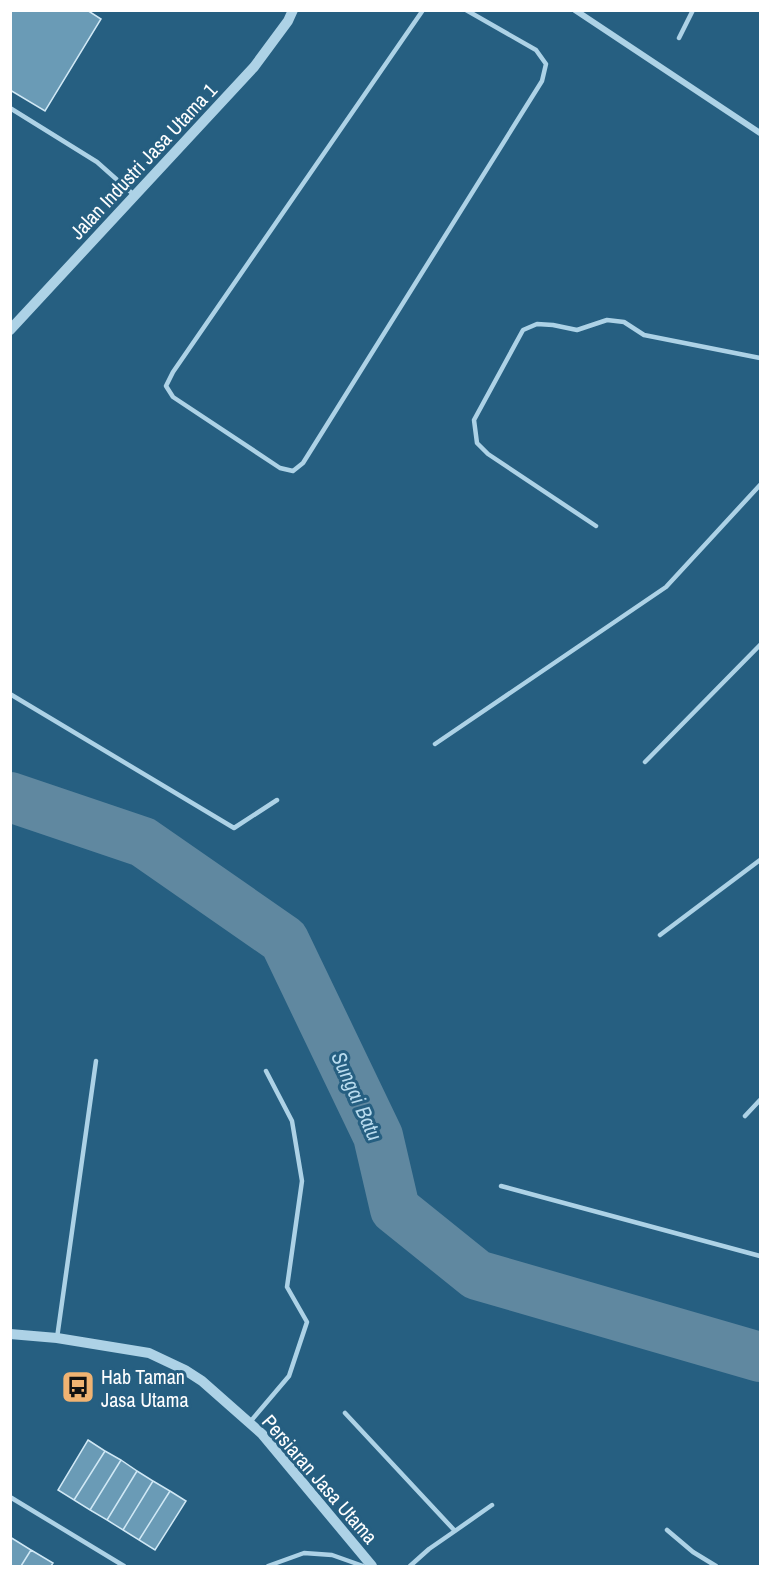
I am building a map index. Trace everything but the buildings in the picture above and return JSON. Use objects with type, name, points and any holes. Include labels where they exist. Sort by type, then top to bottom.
[{"type":"street","name":"Jalan Industri Jasa Utama 1","points":[[10,330],[254,67],[288,21],[293,10]]},
{"type":"street","points":[[575,10],[760,134]]},
{"type":"street","name":"Persiaran Jasa Utama","points":[[10,1334],[57,1338],[149,1353],[185,1370],[202,1381],[262,1434],[372,1566]]},
{"type":"lane","points":[[423,10],[172,372],[166,386],[173,397],[280,468],[293,471],[303,463],[542,81],[546,64],[536,50],[466,10]]},
{"type":"lane","points":[[679,38],[693,10]]},
{"type":"lane","points":[[10,108],[97,162],[135,196]]},
{"type":"lane","points":[[596,526],[488,454],[477,443],[474,420],[523,330],[537,324],[577,330],[608,320],[624,322],[644,334],[760,358]]},
{"type":"lane","points":[[435,744],[666,586],[760,485]]},
{"type":"lane","points":[[645,762],[760,645]]},
{"type":"lane","points":[[10,694],[234,828],[277,800]]},
{"type":"lane","points":[[660,935],[760,860]]},
{"type":"lane","points":[[57,1338],[96,1061]]},
{"type":"lane","points":[[249,1422],[289,1376],[307,1322],[287,1287],[302,1181],[291,1121],[266,1071]]},
{"type":"lane","points":[[745,1116],[760,1100]]},
{"type":"lane","points":[[501,1186],[760,1256]]},
{"type":"lane","points":[[345,1413],[455,1531]]},
{"type":"lane","points":[[10,1497],[124,1566]]},
{"type":"lane","points":[[410,1566],[429,1549],[492,1505]]},
{"type":"lane","points":[[667,1530],[693,1552],[716,1566]]},
{"type":"lane","points":[[269,1566],[303,1553],[332,1555],[363,1566]]},
{"type":"waterway","name":"Sungai Batu","points":[[10,797],[143,842],[284,940],[378,1136],[395,1209],[477,1275],[760,1357]]},
{"type":"place","name":"Hab Taman Jasa Utama","points":[[78,1387]]}]
